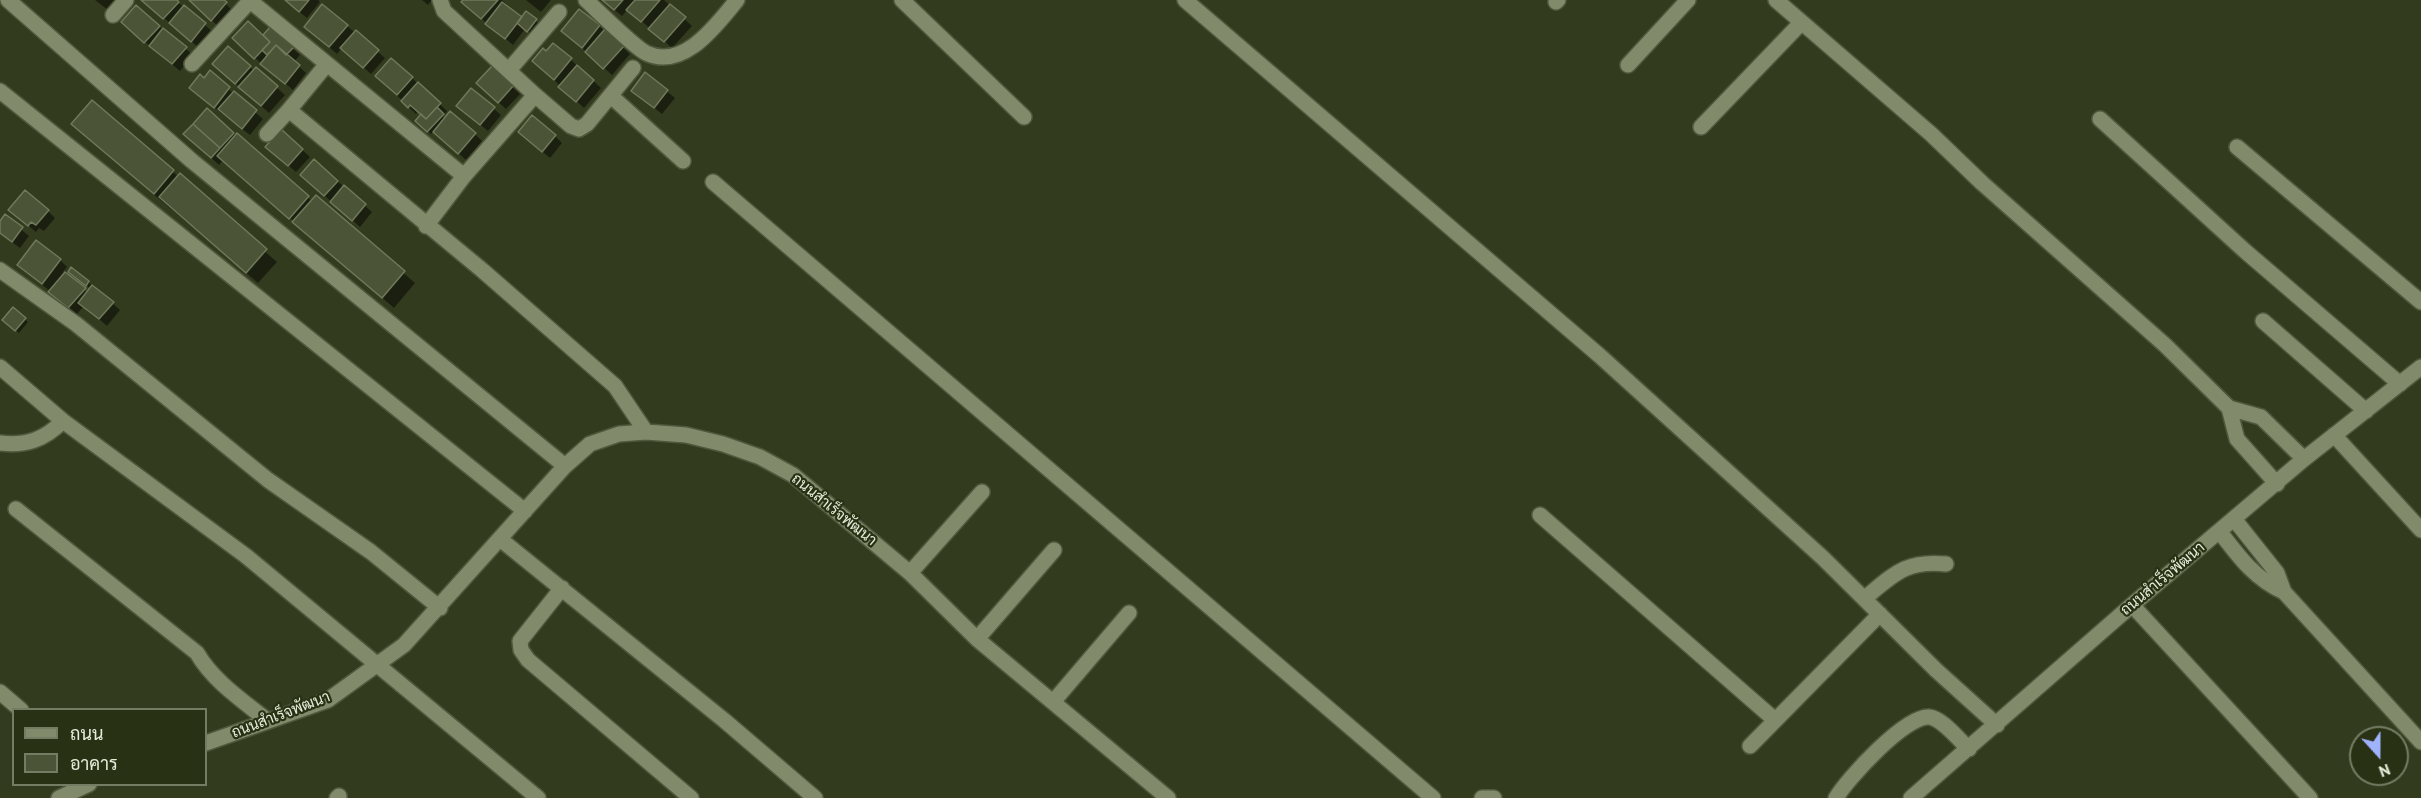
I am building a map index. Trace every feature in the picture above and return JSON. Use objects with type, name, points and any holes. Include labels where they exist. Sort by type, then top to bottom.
[{"type":"street","points":[[8,0],[192,161],[566,466]]},
{"type":"street","points":[[113,15],[126,0]]},
{"type":"street","points":[[192,64],[250,0],[464,176]]},
{"type":"street","points":[[440,0],[444,11],[535,95],[571,126],[579,129],[587,124],[633,68]]},
{"type":"street","points":[[586,0],[646,53],[672,56],[697,44],[737,0]]},
{"type":"street","points":[[902,0],[1024,117]]},
{"type":"street","points":[[1185,0],[1600,356],[1865,598],[1996,725]]},
{"type":"street","points":[[1628,64],[1688,0]]},
{"type":"street","points":[[1776,0],[1800,24],[1931,134],[1982,183],[2165,345],[2229,408],[2261,417],[2304,459]]},
{"type":"street","points":[[509,70],[559,12]]},
{"type":"street","points":[[1701,127],[1800,24]]},
{"type":"street","points":[[267,134],[327,64]]},
{"type":"street","points":[[0,91],[525,511]]},
{"type":"street","points":[[426,226],[464,176],[535,95]]},
{"type":"street","points":[[611,96],[683,161]]},
{"type":"street","points":[[289,110],[426,226],[482,270],[615,386],[646,432]]},
{"type":"street","points":[[2100,119],[2228,236],[2400,384]]},
{"type":"street","points":[[2237,147],[2421,302]]},
{"type":"street","points":[[713,182],[1433,798]]},
{"type":"street","points":[[0,270],[76,324],[268,480],[371,552],[440,609]]},
{"type":"street","points":[[2263,321],[2366,411]]},
{"type":"street","points":[[0,367],[63,421],[246,556],[538,798]]},
{"type":"street","name":"ถนนสำเร็จพัฒนา","points":[[1911,798],[2304,459],[2421,367]]},
{"type":"street","points":[[2229,408],[2237,439],[2277,483]]},
{"type":"street","points":[[0,443],[34,443],[53,431],[63,421]]},
{"type":"street","name":"ถนนสำเร็จพัฒนา","points":[[207,743],[328,700],[404,645],[440,609],[566,466],[590,444],[619,434],[646,432],[686,435],[760,457],[793,475],[910,573],[977,639],[1168,798]]},
{"type":"street","points":[[2334,435],[2421,530]]},
{"type":"street","points":[[910,573],[982,492]]},
{"type":"street","points":[[16,509],[197,653],[204,665],[222,683],[268,721]]},
{"type":"street","points":[[1540,515],[1775,720]]},
{"type":"street","points":[[2234,519],[2277,573],[2284,592],[2421,742]]},
{"type":"street","points":[[2220,532],[2247,567],[2264,583],[2284,592]]},
{"type":"street","points":[[500,539],[815,798]]},
{"type":"street","points":[[977,639],[1054,550]]},
{"type":"street","points":[[1865,598],[1899,570],[1916,563],[1946,564]]},
{"type":"street","points":[[562,588],[520,641],[521,650],[528,660],[691,798]]},
{"type":"street","points":[[2132,605],[2310,798]]},
{"type":"street","points":[[1053,702],[1129,613]]},
{"type":"street","points":[[1750,746],[1880,614]]},
{"type":"street","points":[[0,692],[19,708]]},
{"type":"street","points":[[1836,798],[1845,784],[1868,760],[1915,721],[1928,717],[1936,719],[1969,749]]},
{"type":"street","points":[[59,798],[85,786]]},
{"type":"street","points":[[1482,798],[1494,798]]},
{"type":"building","points":[[141,0],[177,0],[179,2],[163,19]]},
{"type":"building","points":[[189,0],[224,0],[227,2],[211,21]]},
{"type":"building","points":[[285,0],[309,0],[299,12]]},
{"type":"building","points":[[463,0],[498,0],[481,19],[461,2]]},
{"type":"building","points":[[602,0],[623,0],[614,10]]},
{"type":"building","points":[[635,0],[660,0],[641,22],[626,10]]},
{"type":"building","points":[[502,2],[522,17],[505,39],[485,24]]},
{"type":"building","points":[[322,4],[348,25],[329,47],[304,27]]},
{"type":"building","points":[[670,4],[686,17],[664,42],[648,29]]},
{"type":"building","points":[[136,5],[160,26],[144,43],[121,22]]},
{"type":"building","points":[[184,5],[206,23],[191,42],[169,23]]},
{"type":"building","points":[[579,9],[600,25],[582,48],[561,31]]},
{"type":"building","points":[[526,11],[537,19],[527,32],[517,23]]},
{"type":"building","points":[[248,21],[270,42],[254,59],[232,38]]},
{"type":"building","points":[[271,26],[294,47],[286,55],[276,45],[267,55],[262,50],[270,42],[263,35]]},
{"type":"building","points":[[163,28],[187,47],[172,64],[149,46]]},
{"type":"building","points":[[605,29],[624,46],[603,69],[585,52]]},
{"type":"building","points":[[356,30],[379,50],[363,68],[340,48]]},
{"type":"building","points":[[553,43],[572,58],[554,80],[532,61],[543,48],[546,51]]},
{"type":"building","points":[[276,45],[300,65],[285,84],[260,64]]},
{"type":"building","points":[[228,46],[251,66],[235,84],[212,64]]},
{"type":"building","points":[[391,58],[413,77],[397,95],[375,76]]},
{"type":"building","points":[[577,65],[594,80],[576,102],[558,87]]},
{"type":"building","points":[[492,66],[514,85],[498,103],[476,83]]},
{"type":"building","points":[[256,67],[278,86],[261,106],[238,87]]},
{"type":"building","points":[[210,70],[230,87],[214,108],[189,88],[200,74],[204,78]]},
{"type":"building","points":[[645,72],[668,90],[654,108],[631,91]]},
{"type":"building","points":[[418,82],[441,103],[426,119],[410,105],[408,108],[401,101]]},
{"type":"building","points":[[471,88],[495,107],[480,125],[456,106]]},
{"type":"building","points":[[234,91],[257,110],[242,129],[218,109]]},
{"type":"building","points":[[92,100],[174,170],[154,194],[71,124]]},
{"type":"building","points":[[437,107],[444,114],[427,132],[415,121],[421,114],[426,119]]},
{"type":"building","points":[[207,108],[234,133],[220,148],[193,124]]},
{"type":"building","points":[[450,111],[476,133],[458,154],[433,132]]},
{"type":"building","points":[[532,115],[556,135],[542,152],[518,132]]},
{"type":"building","points":[[193,124],[220,148],[211,158],[183,134]]},
{"type":"building","points":[[281,129],[303,149],[288,166],[265,147]]},
{"type":"building","points":[[237,133],[309,196],[289,219],[217,156]]},
{"type":"building","points":[[314,159],[338,181],[324,196],[300,175]]},
{"type":"building","points":[[180,173],[267,249],[246,273],[159,197]]},
{"type":"building","points":[[344,185],[366,204],[352,221],[330,202]]},
{"type":"building","points":[[25,190],[49,210],[36,225],[31,222],[28,226],[8,210]]},
{"type":"building","points":[[316,195],[405,271],[382,298],[292,222]]},
{"type":"building","points":[[5,214],[23,227],[12,242],[0,233],[0,221]]},
{"type":"building","points":[[36,240],[61,259],[42,284],[17,265]]},
{"type":"building","points":[[71,267],[89,281],[86,286],[68,272]]},
{"type":"building","points":[[65,272],[86,288],[68,308],[48,292]]},
{"type":"building","points":[[92,285],[114,302],[99,319],[78,303]]},
{"type":"building","points":[[13,307],[26,318],[15,331],[2,320]]}]
